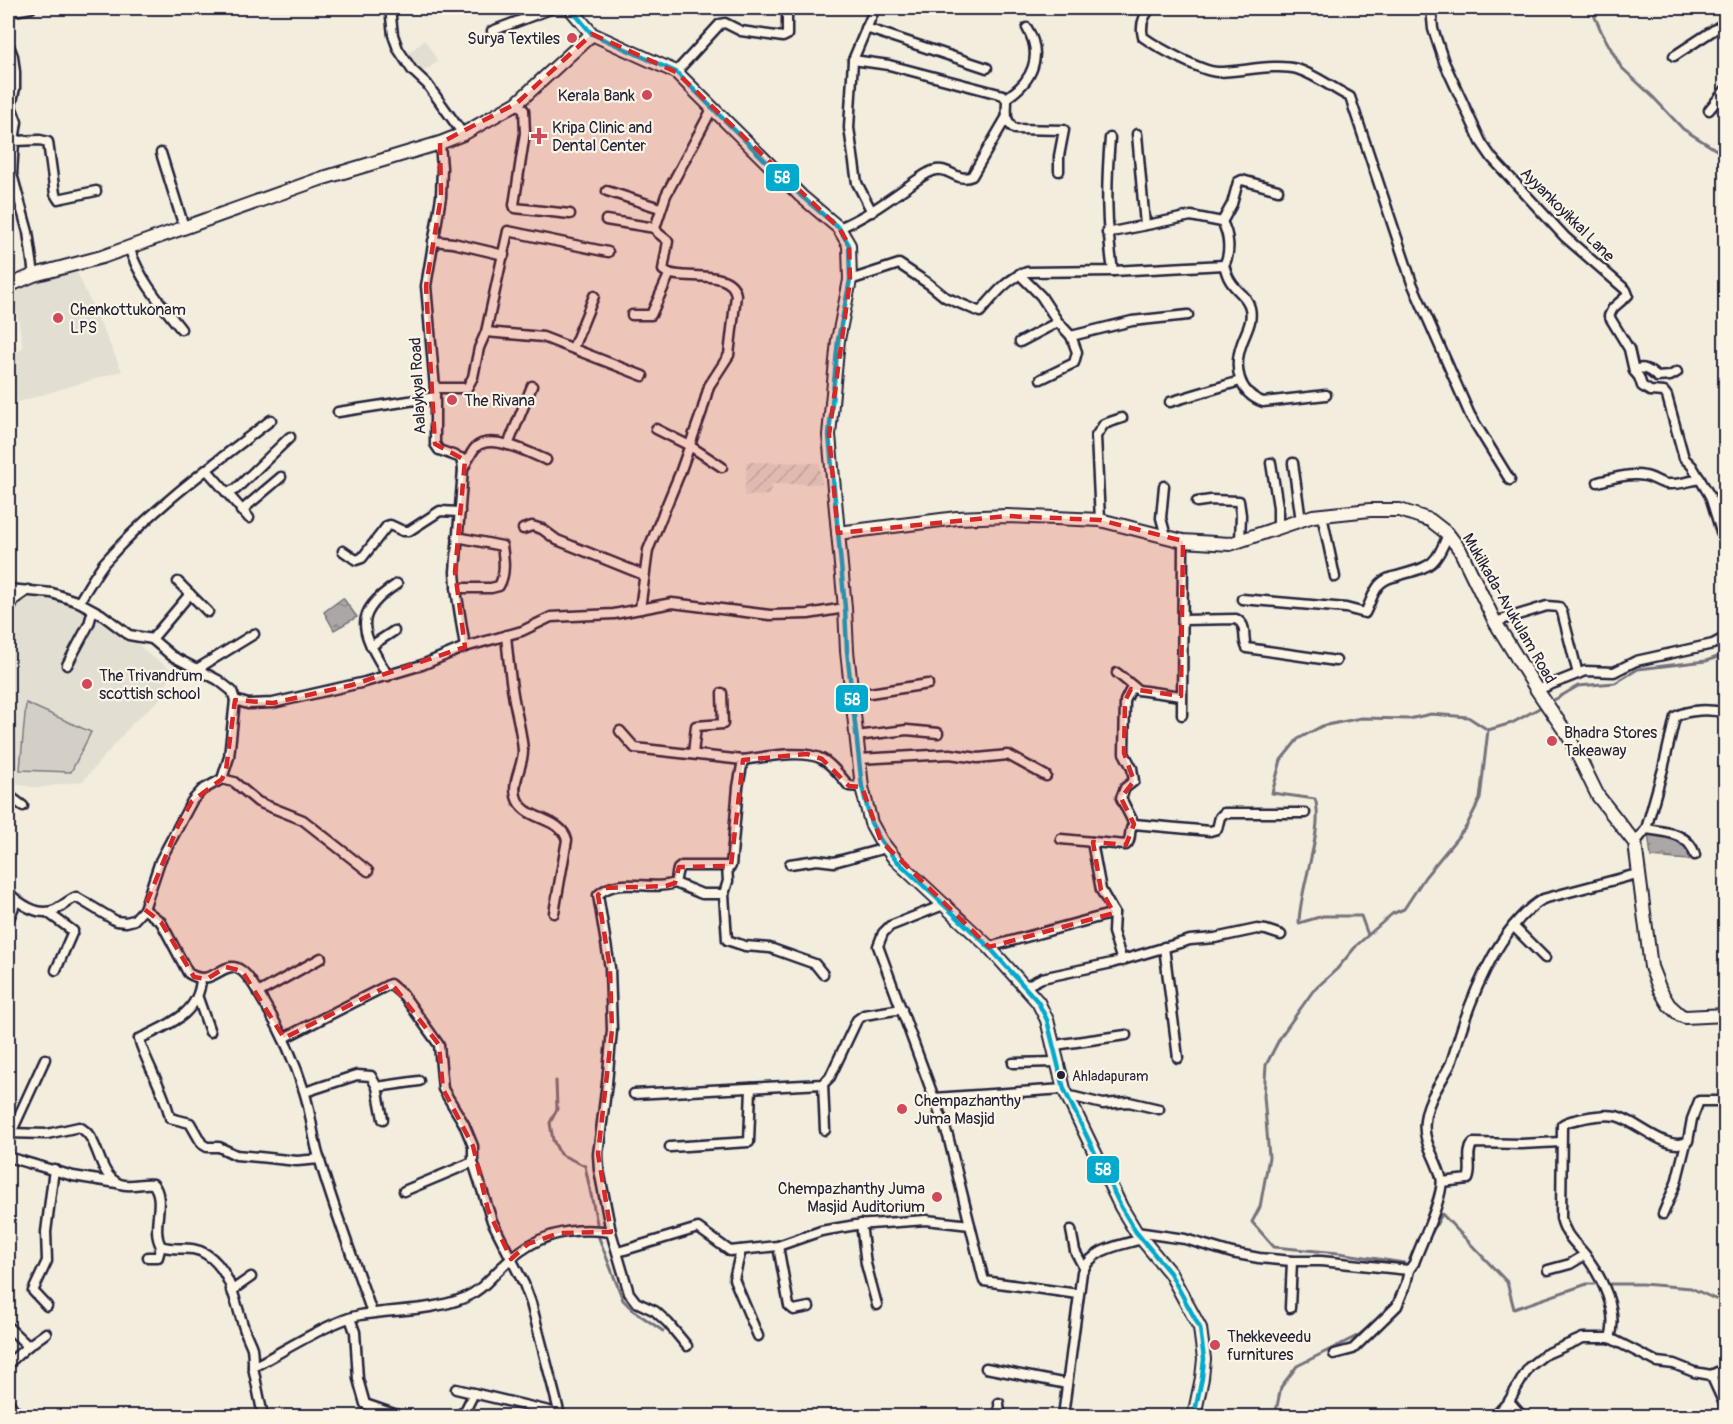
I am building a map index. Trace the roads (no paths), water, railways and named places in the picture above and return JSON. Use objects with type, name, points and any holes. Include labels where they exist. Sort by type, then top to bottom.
[{"type":"main road","points":[[570,8],[592,34],[676,72],[801,196],[839,228],[849,245],[850,280],[838,340],[829,435],[851,692],[862,788],[871,823],[895,859],[946,904],[989,947],[1038,1002],[1047,1020],[1065,1092],[1121,1208],[1139,1235],[1170,1273],[1200,1328],[1204,1359],[1194,1416]]},
{"type":"main road","points":[[8,286],[34,275],[102,257],[362,165],[440,143],[463,134],[517,103],[592,34]]},
{"type":"main road","name":"Mukilkada-Avukulam Road","points":[[838,533],[984,516],[1100,520],[1183,541],[1230,544],[1322,515],[1370,510],[1400,510],[1430,520],[1448,534],[1460,550],[1495,622],[1569,737],[1598,796],[1635,843]]},
{"type":"main road","points":[[1635,843],[1637,874],[1650,946],[1651,967],[1660,990],[1673,1011],[1685,1017],[1725,1015]]},
{"type":"street","points":[[8,12],[31,8]]},
{"type":"street","points":[[390,8],[393,35],[398,49],[463,134]]},
{"type":"street","points":[[492,31],[554,8]]},
{"type":"street","points":[[676,72],[720,24],[724,23],[741,31],[783,37],[787,35],[787,8]]},
{"type":"street","points":[[872,212],[857,183],[849,128],[853,60],[874,8]]},
{"type":"street","points":[[1151,8],[1143,19],[1141,28],[1143,37],[1172,54],[1215,72],[1295,68],[1319,78],[1350,97],[1412,284],[1470,415],[1510,480]]},
{"type":"street","name":"Ayyankoyikkal Lane","points":[[1431,8],[1433,29],[1444,62],[1481,142],[1492,158],[1565,237],[1626,290],[1628,295],[1613,308],[1609,316],[1629,349],[1634,371],[1646,390],[1666,394],[1684,458],[1720,504],[1725,548]]},
{"type":"street","points":[[1674,56],[1725,22]]},
{"type":"street","points":[[866,28],[987,68]]},
{"type":"street","points":[[1006,98],[1030,78],[1035,62],[1036,52],[1027,28]]},
{"type":"street","points":[[8,43],[13,56],[15,72],[15,88],[10,106],[17,122],[12,174],[28,232],[34,275]]},
{"type":"street","points":[[853,60],[889,65],[996,92],[1006,98]]},
{"type":"street","points":[[1709,110],[1725,89]]},
{"type":"street","points":[[1006,98],[1006,118],[1010,126],[1015,129],[1064,130],[1059,156],[1059,171]]},
{"type":"street","points":[[517,103],[524,110],[525,133],[515,208],[570,214]]},
{"type":"street","points":[[655,228],[660,208],[712,109]]},
{"type":"street","points":[[839,228],[872,212],[929,172],[946,170],[959,178],[966,179],[972,176],[1006,118]]},
{"type":"street","points":[[1137,134],[1145,225]]},
{"type":"street","points":[[1110,138],[1107,233],[1113,271]]},
{"type":"street","points":[[14,141],[48,142],[55,194],[58,199],[96,191]]},
{"type":"street","name":"Aalaykyal Road","points":[[440,143],[441,197],[426,286],[435,393],[435,444],[439,450],[465,458]]},
{"type":"street","points":[[161,153],[184,227]]},
{"type":"street","points":[[1222,222],[1232,204],[1238,182],[1242,180],[1278,190]]},
{"type":"street","points":[[607,191],[660,208]]},
{"type":"street","points":[[1107,233],[1191,216],[1222,222],[1227,230],[1228,258],[1224,265],[1229,279],[1245,296],[1250,306],[1249,328],[1241,344],[1238,360],[1240,381],[1245,391],[1253,398],[1263,402],[1326,395]]},
{"type":"street","points":[[606,220],[655,228],[668,241],[663,270],[669,275],[721,280],[732,284],[736,295],[729,355],[709,386],[690,446],[648,550],[640,609]]},
{"type":"street","points":[[338,412],[467,388],[473,377],[479,348],[486,332],[508,231],[608,252]]},
{"type":"street","points":[[433,242],[453,243],[504,255]]},
{"type":"street","points":[[129,247],[147,285],[181,329]]},
{"type":"street","points":[[850,280],[899,264],[945,297],[980,312],[994,295],[1019,274],[1224,265]]},
{"type":"street","points":[[1019,274],[1041,296],[1058,322],[1071,336],[1077,352],[1074,363],[1041,379]]},
{"type":"street","points":[[632,315],[651,315],[669,275]]},
{"type":"street","points":[[573,348],[594,296]]},
{"type":"street","points":[[1071,336],[1132,321],[1188,315]]},
{"type":"street","points":[[1020,342],[1058,322]]},
{"type":"street","points":[[486,332],[543,337],[643,376]]},
{"type":"street","points":[[1634,371],[1645,368],[1657,377],[1670,376],[1677,372]]},
{"type":"street","points":[[1170,402],[1240,381]]},
{"type":"street","points":[[508,444],[532,386]]},
{"type":"street","points":[[1100,520],[1096,436],[1104,424],[1122,418]]},
{"type":"street","points":[[79,602],[103,565],[125,542],[207,470],[271,420]]},
{"type":"street","points":[[656,429],[722,466]]},
{"type":"street","points":[[226,493],[236,489],[290,437]]},
{"type":"street","points":[[465,647],[456,588],[457,537],[465,458],[475,448],[487,443],[508,444],[546,460]]},
{"type":"street","points":[[1271,463],[1278,507],[1278,528]]},
{"type":"street","points":[[1293,463],[1301,520]]},
{"type":"street","points":[[207,470],[249,518]]},
{"type":"street","points":[[1598,482],[1633,475],[1646,476],[1664,484],[1700,479]]},
{"type":"street","points":[[241,511],[281,477]]},
{"type":"street","points":[[1164,486],[1161,518],[1166,536]]},
{"type":"street","points":[[1197,502],[1239,501],[1240,541]]},
{"type":"street","points":[[343,551],[356,560],[362,558],[387,526],[394,525],[403,531],[409,531],[440,511],[460,512]]},
{"type":"street","points":[[1322,515],[1335,577]]},
{"type":"street","points":[[523,529],[532,526],[542,529],[557,540],[644,575]]},
{"type":"street","points":[[1242,599],[1346,608],[1365,613],[1380,584],[1388,578],[1434,563],[1448,534]]},
{"type":"street","points":[[456,588],[499,586],[504,558],[502,546],[457,537]]},
{"type":"street","points":[[1182,715],[1183,541]]},
{"type":"street","points":[[178,582],[208,612]]},
{"type":"street","points":[[388,676],[364,632],[367,615],[376,600],[397,585]]},
{"type":"street","points":[[8,589],[52,593],[79,602],[129,635],[152,639],[172,657],[218,680],[232,691],[236,700],[229,757],[222,779]]},
{"type":"street","points":[[8,613],[14,600],[28,590]]},
{"type":"street","points":[[152,639],[190,594]]},
{"type":"street","points":[[236,700],[248,704],[273,703],[388,676],[465,647],[522,631],[551,617],[614,614],[672,603],[770,615],[808,614],[845,608]]},
{"type":"street","points":[[1495,622],[1547,606],[1559,607],[1578,674]]},
{"type":"street","points":[[67,665],[89,624],[93,610]]},
{"type":"street","points":[[1183,620],[1236,619],[1242,622],[1244,627],[1244,645],[1247,648],[1336,661]]},
{"type":"street","points":[[371,646],[394,631]]},
{"type":"street","points":[[197,669],[254,634]]},
{"type":"street","points":[[506,635],[512,690],[523,752],[516,782],[516,795],[519,803],[525,809],[561,827],[567,840],[554,913]]},
{"type":"street","points":[[1541,695],[1584,671],[1614,672],[1636,661],[1713,644],[1725,638]]},
{"type":"street","points":[[1117,673],[1132,687],[1144,692],[1181,696]]},
{"type":"street","points":[[851,692],[870,693],[928,684]]},
{"type":"street","points":[[1132,687],[1125,701],[1124,753],[1132,768],[1134,781],[1125,788],[1120,798],[1134,824]]},
{"type":"street","points":[[693,754],[696,726],[723,724],[722,693]]},
{"type":"street","points":[[1635,843],[1646,829],[1675,717],[1681,713],[1697,711],[1724,711]]},
{"type":"street","points":[[856,736],[907,730],[938,733]]},
{"type":"street","points":[[620,731],[635,748],[743,760],[807,754],[822,759],[849,786],[862,788]]},
{"type":"street","points":[[859,759],[950,754],[978,758],[1008,755],[1046,776]]},
{"type":"street","points":[[675,883],[678,869],[682,866],[731,866],[738,787],[743,760]]},
{"type":"street","points":[[8,892],[16,902],[35,910],[47,912],[58,909],[75,897],[116,921],[134,920],[144,909],[160,861],[192,801],[202,790],[222,779],[234,782],[258,802],[303,820],[368,871]]},
{"type":"street","points":[[8,795],[23,806]]},
{"type":"street","points":[[1134,824],[1210,831],[1217,829],[1220,817],[1224,813],[1305,813]]},
{"type":"street","points":[[1061,839],[1126,845],[1130,841],[1131,828],[1134,824]]},
{"type":"street","points":[[1646,829],[1680,836],[1693,846],[1695,855]]},
{"type":"street","points":[[1092,842],[1101,890],[1114,913],[1113,932],[1122,961]]},
{"type":"street","points":[[790,864],[818,860],[834,862],[886,848]]},
{"type":"street","points":[[727,867],[728,881],[724,894],[727,940],[745,946],[770,948],[816,964],[823,974]]},
{"type":"street","points":[[1334,1354],[1353,1349],[1397,1306],[1406,1284],[1409,1270],[1414,1263],[1440,1196],[1442,1182],[1425,1134],[1425,1119],[1431,1099],[1450,1065],[1476,990],[1499,947],[1513,926],[1532,906],[1543,899],[1637,874]]},
{"type":"street","points":[[687,1346],[655,1311],[636,1302],[629,1293],[611,1232],[598,1170],[612,1030],[610,968],[598,895],[605,888],[618,884],[666,886],[675,883],[702,894],[724,894]]},
{"type":"street","points":[[8,921],[16,902]]},
{"type":"street","points":[[946,904],[890,926],[883,933],[878,946],[948,1136],[984,1281],[1078,1293]]},
{"type":"street","points":[[144,909],[161,922],[188,973],[201,979],[213,976],[226,967],[234,967],[242,971],[250,980],[284,1038],[305,1092],[320,1159],[372,1314]]},
{"type":"street","points":[[47,912],[73,931],[56,970]]},
{"type":"street","points":[[989,947],[1114,913]]},
{"type":"street","points":[[1513,926],[1545,958]]},
{"type":"street","points":[[1024,987],[1042,978],[1122,961],[1164,947],[1257,929],[1281,936]]},
{"type":"street","points":[[1164,947],[1178,1058]]},
{"type":"street","points":[[258,993],[321,958]]},
{"type":"street","points":[[201,979],[198,998],[210,1032]]},
{"type":"street","points":[[284,1038],[390,984],[404,996],[439,1045],[442,1089],[464,1124],[473,1146],[473,1162],[492,1221],[524,1284],[531,1303],[562,1415],[456,1389]]},
{"type":"street","points":[[198,998],[182,1016],[139,1039],[145,1058],[166,1099],[170,1118],[190,1123],[202,1144],[207,1147],[219,1147],[237,1155],[297,1161],[320,1159]]},
{"type":"street","points":[[634,1094],[823,1084],[830,1077],[856,1020],[864,1015],[902,1009]]},
{"type":"street","points":[[1052,1047],[1126,1035]]},
{"type":"street","points":[[45,1059],[9,1133],[46,1134],[73,1127],[84,1129],[100,1161],[110,1177],[117,1183]]},
{"type":"street","points":[[1013,1063],[1056,1062]]},
{"type":"street","points":[[305,1092],[364,1074],[371,1076],[377,1087],[383,1119]]},
{"type":"street","points":[[377,1087],[419,1081]]},
{"type":"street","points":[[823,1084],[825,1130]]},
{"type":"street","points":[[670,1147],[749,1142],[751,1088]]},
{"type":"street","points":[[934,1098],[1065,1092],[1102,1104],[1129,1102],[1158,1108]]},
{"type":"street","points":[[1663,1214],[1676,1183],[1692,1119],[1699,1101],[1725,1101]]},
{"type":"street","points":[[1610,1338],[1613,1315],[1597,1272],[1564,1231],[1561,1218],[1562,1125],[1567,1121],[1605,1114],[1622,1117],[1652,1135],[1674,1143],[1686,1143]]},
{"type":"street","points":[[1442,1182],[1468,1179],[1470,1174],[1469,1150],[1473,1143],[1561,1142]]},
{"type":"street","points":[[8,1157],[73,1176],[127,1186],[148,1183],[157,1188],[157,1239],[161,1246],[169,1249],[192,1248],[206,1254],[217,1263],[226,1277],[252,1348],[253,1367],[263,1416]]},
{"type":"street","points":[[404,1191],[473,1162]]},
{"type":"street","points":[[47,1306],[33,1291],[47,1261],[46,1232],[54,1169]]},
{"type":"street","points":[[618,1252],[698,1228],[730,1251],[778,1246],[821,1231],[861,1224],[926,1220],[970,1224]]},
{"type":"street","points":[[861,1224],[866,1264],[877,1305]]},
{"type":"street","points":[[253,1367],[350,1318],[421,1308],[466,1298],[483,1287],[528,1244],[559,1233],[587,1229],[611,1232]]},
{"type":"street","points":[[1071,1230],[1075,1251],[1084,1268]]},
{"type":"street","points":[[1063,1416],[1078,1293],[1084,1268],[1087,1261],[1095,1254],[1139,1235],[1185,1239],[1232,1253],[1292,1261],[1321,1261],[1409,1270]]},
{"type":"street","points":[[148,1257],[158,1257],[161,1246]]},
{"type":"street","points":[[778,1246],[789,1306],[794,1310],[809,1307]]},
{"type":"street","points":[[741,1250],[734,1279],[758,1336]]},
{"type":"street","points":[[1548,1270],[1570,1264],[1585,1255]]},
{"type":"street","points":[[1290,1308],[1292,1261]]},
{"type":"street","points":[[231,1292],[251,1277]]},
{"type":"street","points":[[350,1318],[355,1332],[358,1379],[365,1404],[400,1416]]},
{"type":"street","points":[[8,1328],[28,1346]]},
{"type":"street","points":[[10,1362],[46,1333]]},
{"type":"street","points":[[1495,1416],[1509,1401],[1530,1367],[1544,1355],[1583,1338],[1610,1338],[1657,1362],[1674,1364],[1694,1372],[1711,1375],[1725,1368]]},
{"type":"street","points":[[986,1368],[1067,1384]]},
{"type":"street","points":[[1711,1375],[1725,1408]]},
{"type":"street","points":[[457,1416],[465,1411],[474,1393]]},
{"type":"street","points":[[8,1401],[21,1416]]},
{"type":"street","points":[[1509,1401],[1522,1416]]},
{"type":"street","points":[[999,1403],[1000,1416]]},
{"type":"water","points":[[343,598],[357,617],[334,630],[324,612]]},
{"type":"water","points":[[1648,831],[1687,846],[1689,860],[1651,857]]},
{"type":"waterway","points":[[1591,8],[1621,67],[1683,129],[1726,156]]},
{"type":"waterway","points":[[1549,703],[1578,686],[1615,683],[1638,669],[1706,661],[1726,654]]},
{"type":"waterway","points":[[1404,1263],[1339,1253],[1274,1247],[1252,1222],[1260,1207],[1269,1157],[1264,1096],[1266,1065],[1281,1036],[1313,991],[1337,969],[1357,945],[1392,914],[1404,909],[1425,877],[1466,827],[1480,799],[1488,730],[1512,723],[1543,706]]},
{"type":"waterway","points":[[1368,935],[1361,916],[1323,916],[1299,923],[1317,826],[1317,811],[1315,799],[1272,793],[1281,760],[1298,739],[1322,726],[1361,718],[1409,719],[1431,714],[1468,717],[1488,730]]},
{"type":"waterway","points":[[556,1081],[557,1109],[550,1123],[553,1140],[560,1154],[585,1166],[597,1223]]},
{"type":"waterway","points":[[1423,1249],[1442,1214],[1507,1282],[1514,1309],[1587,1284],[1594,1284]]},
{"type":"waterway","points":[[599,1238],[623,1300],[634,1311],[663,1331]]},
{"type":"waterway","points":[[1410,1279],[1416,1266]]},
{"type":"waterway","points":[[1610,1284],[1691,1288],[1726,1304]]},
{"type":"waterway","points":[[1275,1416],[1281,1387],[1297,1366],[1359,1335],[1374,1323]]},
{"type":"place","name":"Surya Textiles","points":[[572,38]]},
{"type":"place","name":"Kerala Bank","points":[[647,95]]},
{"type":"place","name":"Kripa Clinic and Dental Center","points":[[539,136]]},
{"type":"place","name":"Chenkottukonam LPS","points":[[58,318]]},
{"type":"place","name":"The Rivana","points":[[452,400]]},
{"type":"place","name":"The Trivandrum scottish school","points":[[87,684]]},
{"type":"place","name":"Bhadra Stores Takeaway","points":[[1552,741]]},
{"type":"place","name":"Ahladapuram","points":[[1061,1075]]},
{"type":"place","name":"Chempazhanthy Juma Masjid","points":[[902,1109]]},
{"type":"place","name":"Chempazhanthy Juma Masjid Auditorium","points":[[937,1197]]},
{"type":"place","name":"Thekkeveedu furnitures","points":[[1215,1345]]}]
